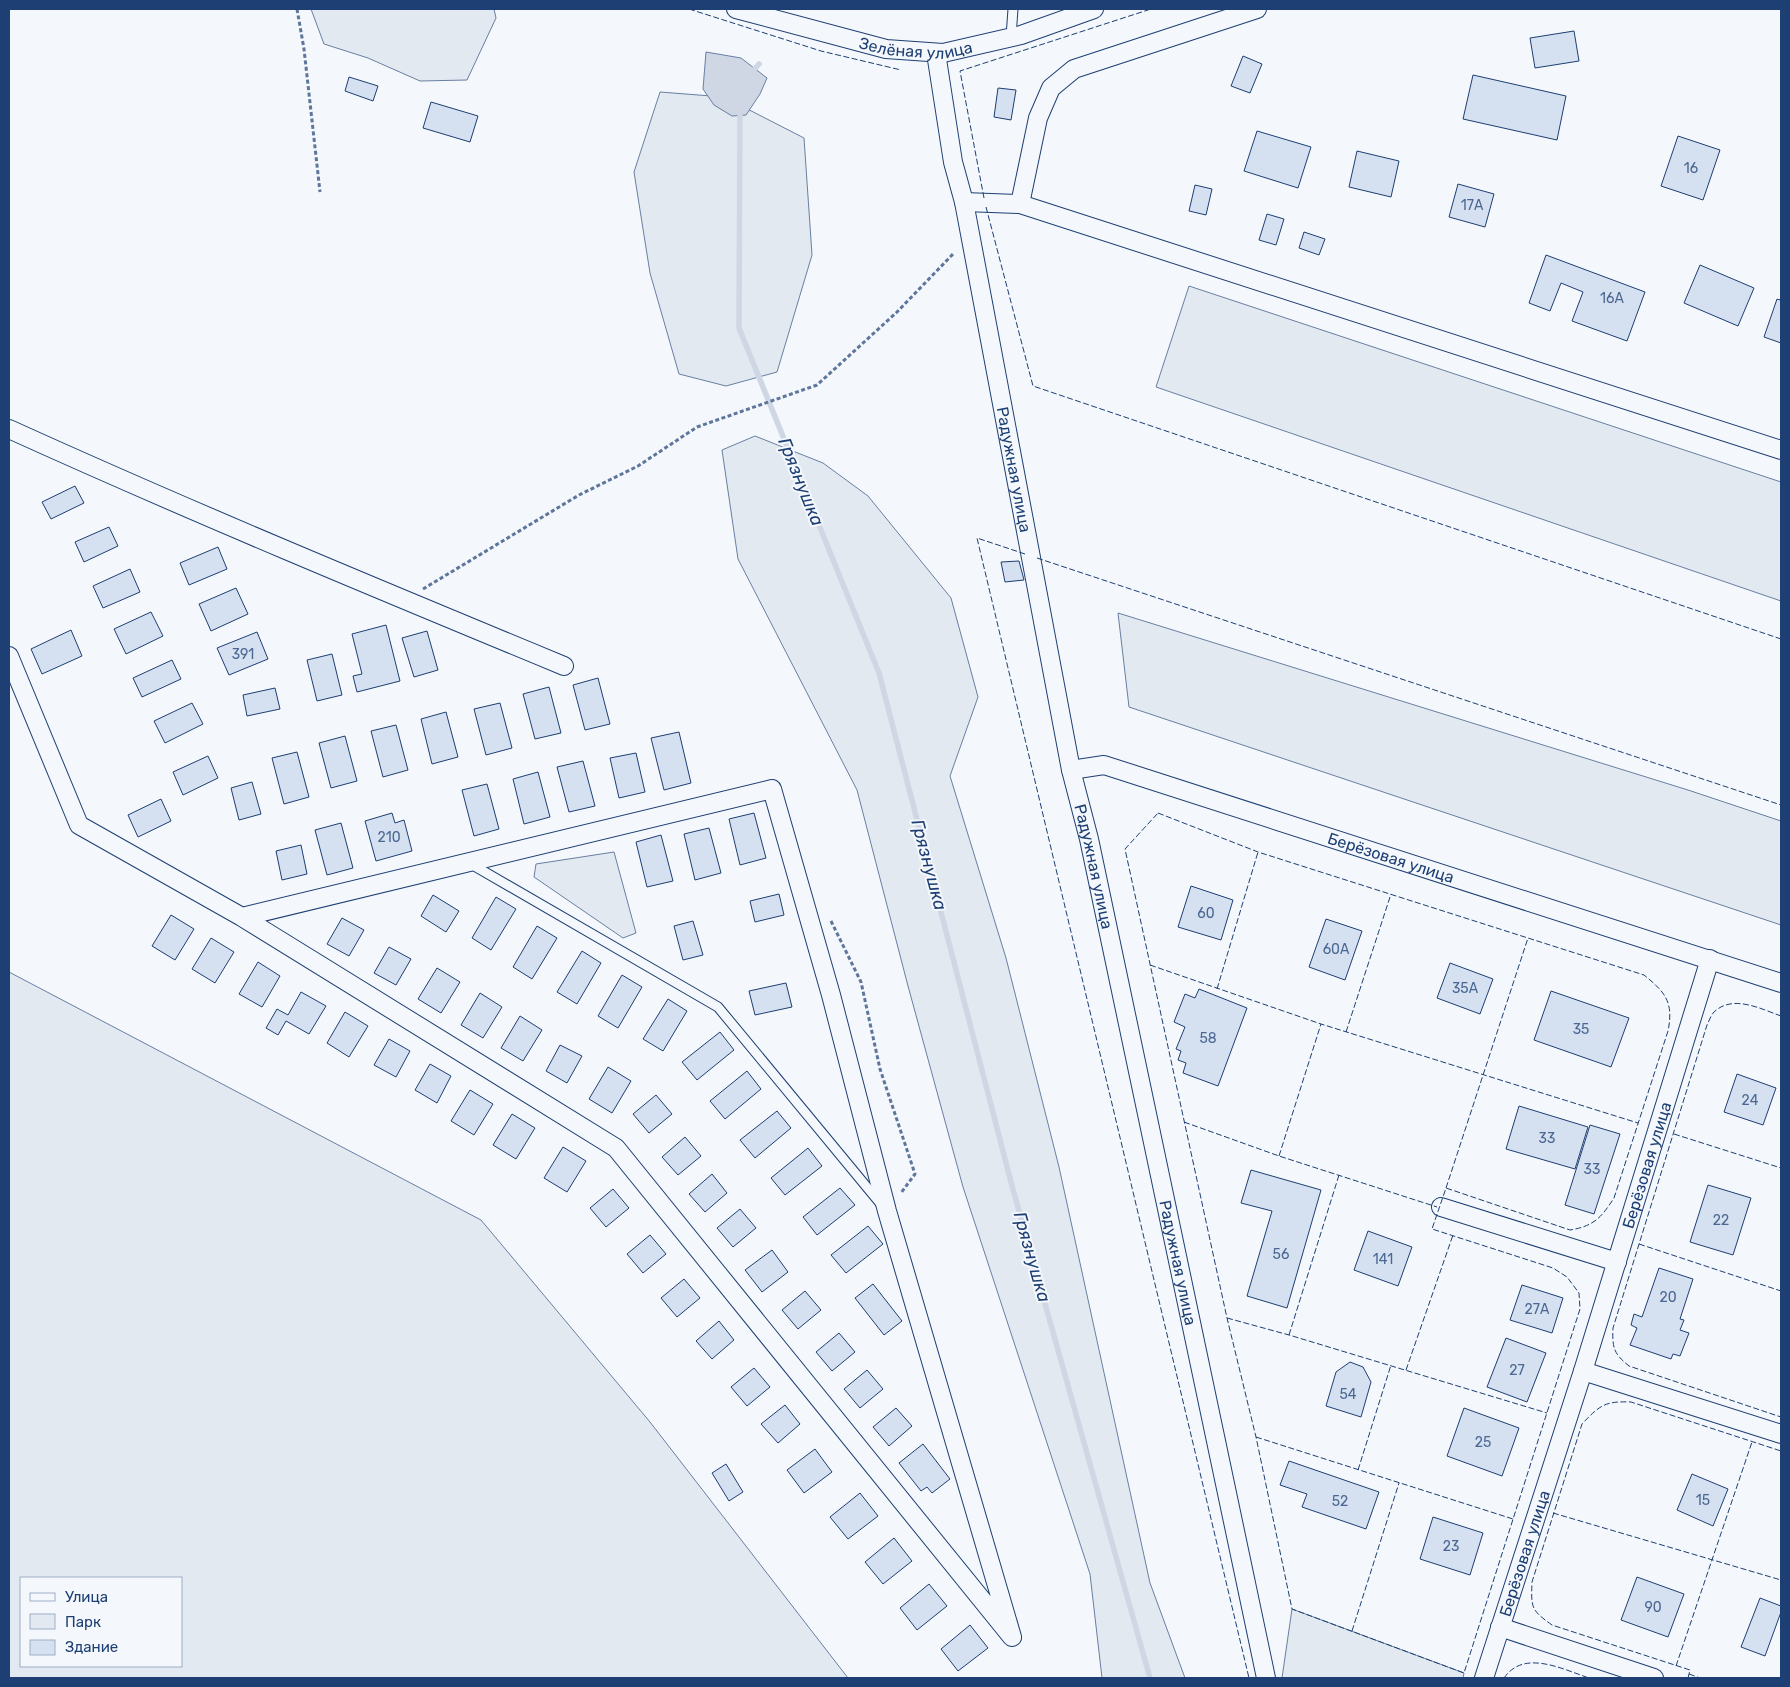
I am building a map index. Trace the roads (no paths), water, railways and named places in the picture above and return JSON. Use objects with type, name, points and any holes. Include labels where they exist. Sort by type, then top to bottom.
[{"type":"street","name":"Зелёная улица","points":[[736,9],[886,49],[936,53],[1011,37],[1094,9]]},
{"type":"street","points":[[1020,204],[1038,118],[1051,88],[1074,69],[1258,9]]},
{"type":"street","name":"Радужная улица","points":[[936,53],[953,162],[971,236],[1071,770],[1091,849],[1266,1678]]},
{"type":"street","points":[[964,202],[1020,204],[1781,450]]},
{"type":"street","points":[[9,429],[111,475],[564,666]]},
{"type":"street","points":[[9,656],[79,825],[242,917],[616,1148],[1012,1637],[886,1207],[831,995],[772,789],[242,917]]},
{"type":"street","name":"Берёзовая улица","points":[[1071,770],[1104,765],[1781,983]]},
{"type":"street","name":"Берёзовая улица","points":[[1484,1678],[1583,1371],[1710,959]]},
{"type":"street","points":[[1441,1207],[1617,1262]]},
{"type":"street","points":[[1583,1371],[1781,1434]]},
{"type":"street","points":[[1500,1627],[1654,1678]]},
{"type":"lane","points":[[1011,37],[1013,9]]},
{"type":"lane","points":[[469,862],[718,1007],[886,1207]]},
{"type":"waterway","name":"Грязнушка","points":[[751,73],[759,64]]},
{"type":"waterway","name":"Грязнушка","points":[[740,109],[739,328],[879,673],[1012,1186],[1150,1678]]}]
